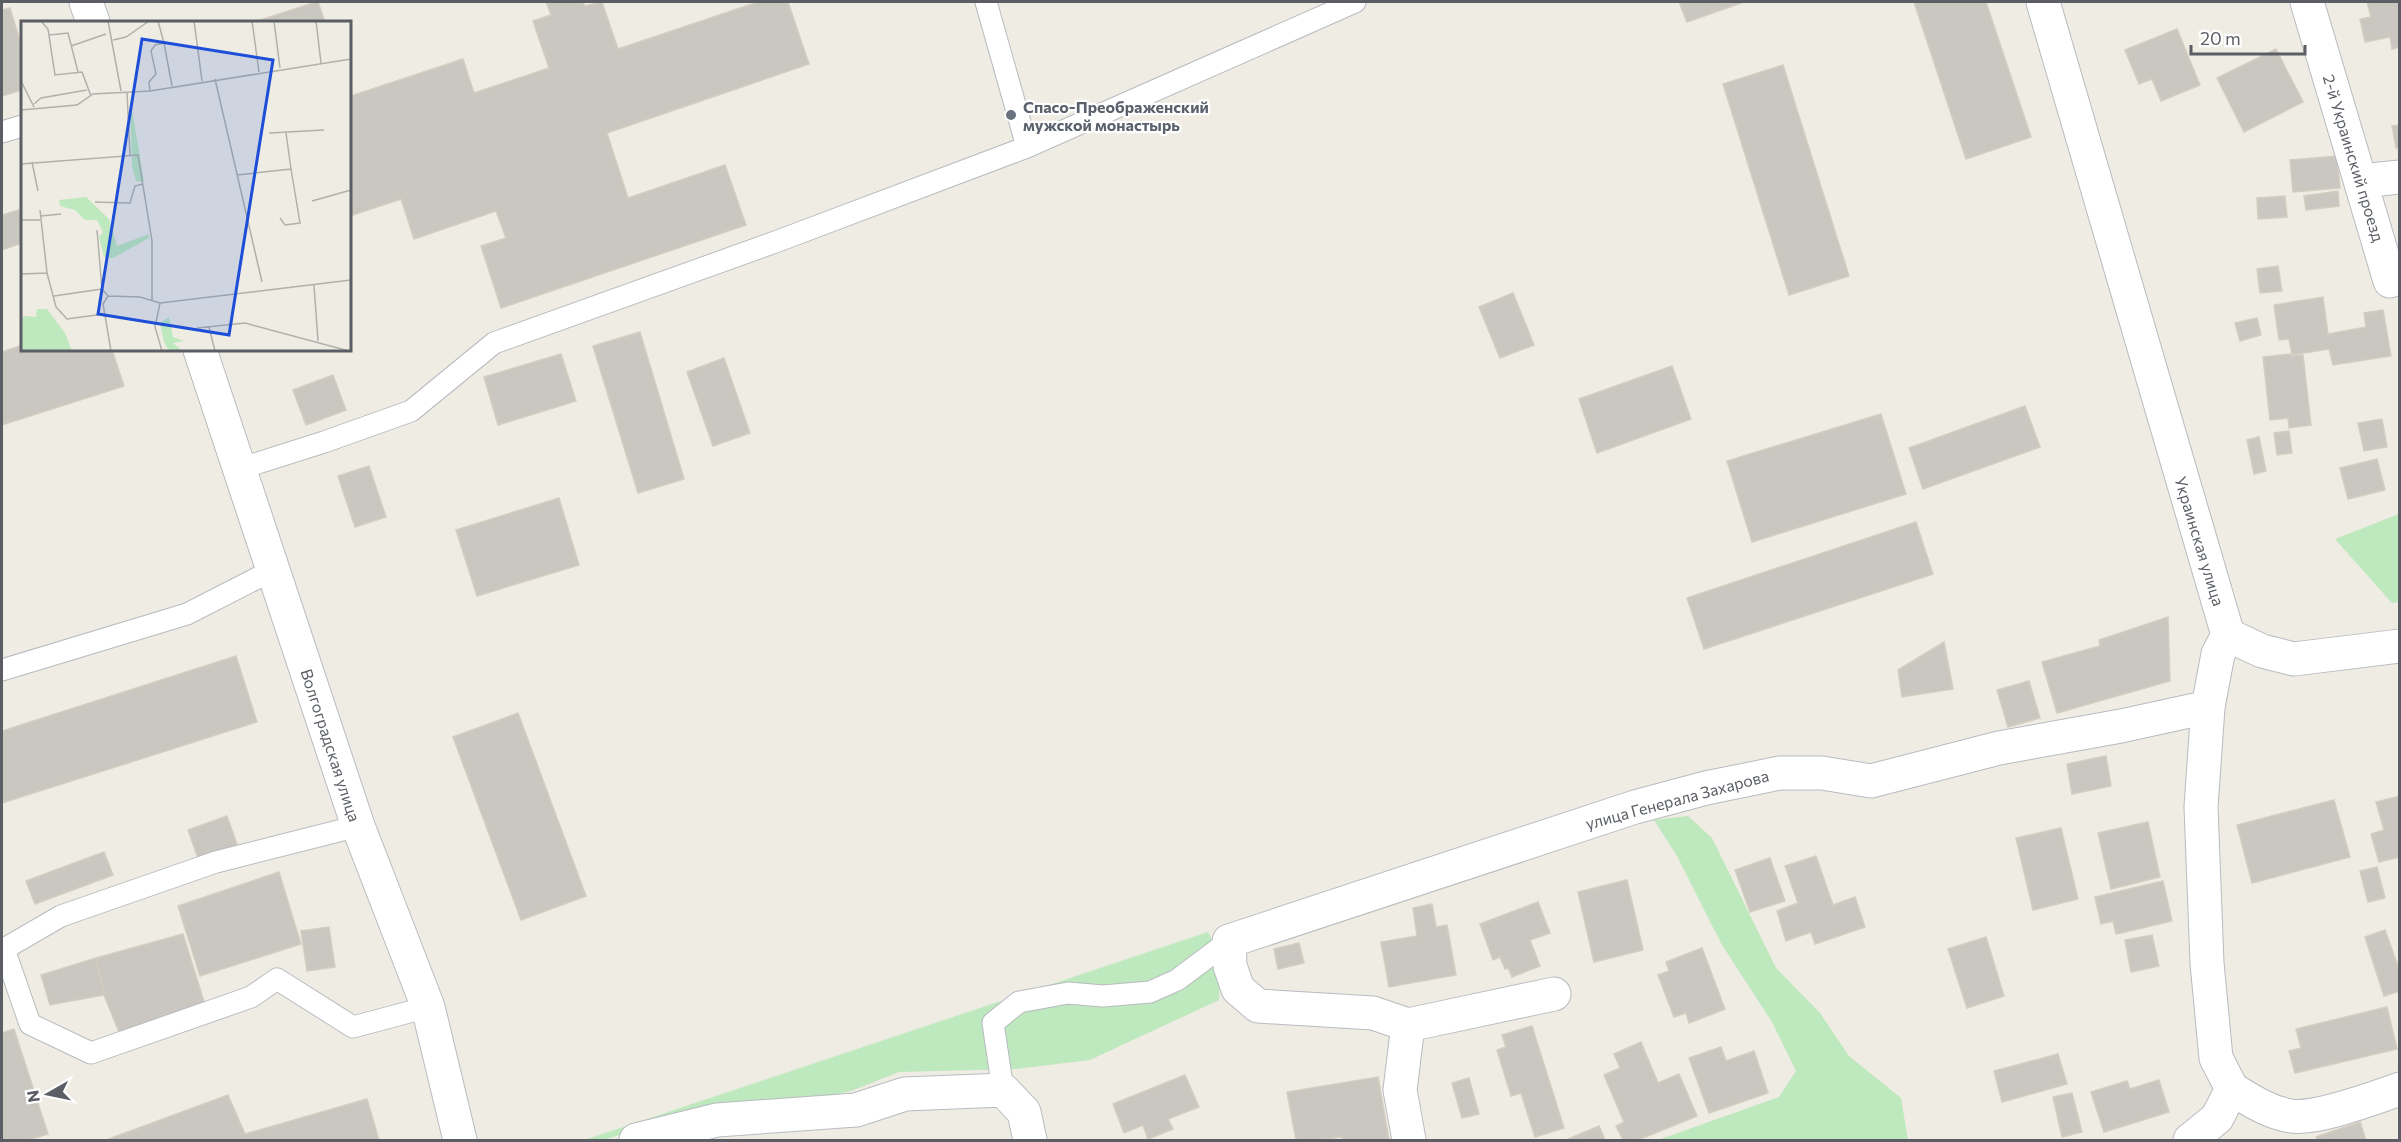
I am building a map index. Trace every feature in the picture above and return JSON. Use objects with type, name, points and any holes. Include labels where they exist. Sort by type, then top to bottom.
[{"type":"street","points":[[87,2],[93,21]]},
{"type":"street","name":"Украинская улица","points":[[2043,2],[2228,635]]},
{"type":"street","name":"2-й Украинский проезд","points":[[2307,2],[2390,281]]},
{"type":"street","points":[[2361,181],[2400,177]]},
{"type":"street","name":"Волгоградская улица","points":[[200,351],[358,826],[428,1007],[460,1140]]},
{"type":"street","points":[[2398,1093],[2313,1115],[2292,1116],[2257,1105],[2232,1089],[2216,1058],[2206,963],[2200,807],[2208,707],[2218,654],[2228,635],[2262,651],[2294,659],[2400,646]]},
{"type":"street","name":"улица Генерала Захарова","points":[[1229,941],[1635,807],[1706,788],[1780,772],[1822,773],[1871,781],[1999,748],[2208,707]]},
{"type":"street","points":[[1229,941],[1230,966],[1238,990],[1258,1006],[1373,1012],[1408,1025],[1554,994]]},
{"type":"street","points":[[1408,1025],[1400,1090],[1409,1140]]},
{"type":"street","points":[[2190,1140],[2217,1118],[2232,1089]]},
{"type":"street","points":[[636,1140],[717,1120],[856,1110],[904,1094],[1003,1090],[1024,1112],[1030,1140]]},
{"type":"lane","points":[[986,2],[1027,147]]},
{"type":"lane","points":[[239,469],[411,411],[494,343],[778,241],[1027,147],[1354,2]]},
{"type":"lane","points":[[2,132],[21,126]]},
{"type":"lane","points":[[2,670],[187,614],[273,570]]},
{"type":"lane","points":[[358,826],[216,862],[61,916],[2,949],[30,1024],[91,1053],[251,997],[277,979],[353,1027],[428,1007]]},
{"type":"lane","points":[[1003,1090],[993,1023],[1019,1002],[1068,993],[1103,996],[1150,992],[1177,980],[1229,941]]},
{"type":"green space","points":[[2399,514],[2399,602],[2392,603],[2335,539]]},
{"type":"green space","points":[[1688,816],[1712,838],[1776,968],[1820,1013],[1849,1056],[1901,1098],[1908,1140],[1658,1140],[1779,1097],[1796,1071],[1772,1022],[1722,945],[1677,856],[1654,820]]},
{"type":"green space","points":[[1208,932],[1221,955],[1219,1000],[1090,1060],[1015,1069],[899,1072],[851,1091],[810,1100],[762,1100],[719,1106],[604,1140],[584,1140]]},
{"type":"building","points":[[318,2],[325,21],[257,21]]},
{"type":"building","points":[[546,2],[583,2],[585,6],[602,2],[618,49],[758,2],[788,2],[809,64],[607,133],[628,198],[725,165],[746,225],[501,308],[481,246],[506,238],[496,211],[414,239],[401,199],[351,216],[351,96],[463,59],[474,93],[549,68],[533,21],[551,15]]},
{"type":"building","points":[[1679,2],[1744,2],[1687,22]]},
{"type":"building","points":[[1914,2],[1986,2],[2031,137],[1966,159]]},
{"type":"building","points":[[2367,2],[2400,2],[2400,47],[2392,49],[2390,37],[2365,42],[2360,19],[2371,17]]},
{"type":"building","points":[[10,8],[21,44],[21,90],[2,96],[2,10]]},
{"type":"building","points":[[2177,29],[2200,85],[2161,101],[2152,79],[2139,84],[2125,50]]},
{"type":"building","points":[[2276,49],[2303,102],[2244,132],[2217,78]]},
{"type":"building","points":[[1783,65],[1849,276],[1789,295],[1723,84]]},
{"type":"building","points":[[2400,125],[2400,148],[2396,148],[2392,126]]},
{"type":"building","points":[[2337,156],[2340,188],[2293,192],[2290,160]]},
{"type":"building","points":[[2338,191],[2339,206],[2306,210],[2304,196]]},
{"type":"building","points":[[2285,196],[2287,217],[2258,219],[2257,198]]},
{"type":"building","points":[[19,210],[21,243],[2,250],[2,215]]},
{"type":"building","points":[[2278,266],[2282,291],[2260,293],[2257,269]]},
{"type":"building","points":[[1513,293],[1534,345],[1500,358],[1479,307]]},
{"type":"building","points":[[2323,297],[2328,334],[2366,327],[2364,313],[2383,310],[2391,356],[2333,365],[2329,349],[2292,355],[2289,339],[2279,340],[2274,305]]},
{"type":"building","points":[[2257,318],[2261,335],[2240,341],[2235,323]]},
{"type":"building","points":[[640,332],[684,479],[638,493],[593,346]]},
{"type":"building","points":[[21,345],[21,351],[112,351],[124,386],[2,425],[2,352]]},
{"type":"building","points":[[561,354],[576,401],[498,425],[484,377]]},
{"type":"building","points":[[2290,354],[2291,356],[2303,355],[2311,425],[2289,428],[2288,418],[2270,420],[2263,357]]},
{"type":"building","points":[[724,358],[750,433],[713,446],[687,372]]},
{"type":"building","points":[[1672,366],[1691,419],[1597,453],[1579,399]]},
{"type":"building","points":[[333,375],[346,410],[306,425],[293,390]]},
{"type":"building","points":[[2025,406],[2040,447],[1923,489],[1909,448]]},
{"type":"building","points":[[1881,414],[1906,494],[1752,542],[1727,461]]},
{"type":"building","points":[[2382,419],[2387,447],[2364,451],[2358,423]]},
{"type":"building","points":[[2289,431],[2292,453],[2277,455],[2274,433]]},
{"type":"building","points":[[2259,437],[2266,471],[2254,474],[2247,440]]},
{"type":"building","points":[[2377,459],[2385,490],[2348,499],[2340,468]]},
{"type":"building","points":[[369,466],[386,517],[355,527],[338,476]]},
{"type":"building","points":[[559,498],[579,565],[477,596],[456,530]]},
{"type":"building","points":[[1916,522],[1933,574],[1704,649],[1687,598]]},
{"type":"building","points":[[2168,617],[2170,681],[2057,713],[2042,662],[2100,646],[2099,640]]},
{"type":"building","points":[[1944,642],[1953,689],[1902,697],[1898,670]]},
{"type":"building","points":[[236,656],[257,722],[2,803],[2,731]]},
{"type":"building","points":[[2029,681],[2040,718],[2008,727],[1997,690]]},
{"type":"building","points":[[518,713],[586,896],[521,920],[453,737]]},
{"type":"building","points":[[2106,756],[2111,786],[2072,794],[2067,764]]},
{"type":"building","points":[[2400,796],[2400,857],[2379,862],[2371,834],[2384,830],[2376,802]]},
{"type":"building","points":[[2334,800],[2350,857],[2252,883],[2237,825]]},
{"type":"building","points":[[227,816],[238,847],[199,861],[188,830]]},
{"type":"building","points":[[2148,822],[2160,877],[2111,889],[2098,833]]},
{"type":"building","points":[[2061,828],[2078,899],[2033,910],[2016,838]]},
{"type":"building","points":[[104,852],[113,875],[35,904],[26,881]]},
{"type":"building","points":[[1816,856],[1833,905],[1855,897],[1865,927],[1815,944],[1811,932],[1786,941],[1777,911],[1798,903],[1785,866]]},
{"type":"building","points":[[1770,858],[1785,901],[1750,912],[1735,870]]},
{"type":"building","points":[[2377,867],[2385,898],[2368,902],[2360,871]]},
{"type":"building","points":[[279,872],[301,944],[200,976],[178,906]]},
{"type":"building","points":[[1627,880],[1643,950],[1594,962],[1578,892]]},
{"type":"building","points":[[2163,881],[2172,921],[2116,934],[2113,921],[2101,924],[2095,897]]},
{"type":"building","points":[[1538,902],[1550,933],[1530,940],[1540,966],[1512,977],[1508,968],[1505,969],[1500,957],[1493,960],[1480,924]]},
{"type":"building","points":[[1432,904],[1436,927],[1447,925],[1456,975],[1389,987],[1381,942],[1417,936],[1413,908]]},
{"type":"building","points":[[329,927],[335,967],[307,971],[301,931]]},
{"type":"building","points":[[2385,930],[2400,972],[2400,991],[2384,996],[2365,937]]},
{"type":"building","points":[[183,934],[205,1005],[119,1032],[104,995],[96,958]]},
{"type":"building","points":[[2152,935],[2159,966],[2131,972],[2125,940]]},
{"type":"building","points":[[1986,937],[2004,996],[1967,1008],[1948,949]]},
{"type":"building","points":[[1299,943],[1304,963],[1278,969],[1274,949]]},
{"type":"building","points":[[1702,948],[1725,1009],[1689,1023],[1686,1013],[1674,1017],[1658,975],[1669,971],[1666,962]]},
{"type":"building","points":[[96,958],[104,995],[50,1005],[41,975]]},
{"type":"building","points":[[2387,1007],[2397,1049],[2295,1073],[2289,1051],[2301,1048],[2296,1029]]},
{"type":"building","points":[[1532,1026],[1564,1128],[1535,1137],[1521,1093],[1511,1096],[1497,1050],[1506,1047],[1502,1035]]},
{"type":"building","points":[[14,1029],[48,1134],[28,1140],[2,1140],[2,1033]]},
{"type":"building","points":[[1641,1042],[1658,1083],[1679,1074],[1697,1116],[1638,1140],[1623,1140],[1616,1126],[1624,1122],[1604,1075],[1620,1068],[1614,1054]]},
{"type":"building","points":[[1721,1047],[1726,1061],[1754,1051],[1768,1093],[1709,1113],[1689,1058]]},
{"type":"building","points":[[2058,1054],[2067,1084],[2002,1102],[1994,1071]]},
{"type":"building","points":[[1185,1075],[1199,1107],[1168,1119],[1173,1129],[1148,1139],[1143,1125],[1124,1133],[1113,1104]]},
{"type":"building","points":[[1378,1077],[1389,1140],[1343,1140],[1342,1137],[1296,1140],[1287,1092]]},
{"type":"building","points":[[1469,1078],[1479,1114],[1462,1118],[1452,1083]]},
{"type":"building","points":[[2159,1080],[2169,1112],[2104,1132],[2091,1092],[2127,1081],[2130,1089]]},
{"type":"building","points":[[2072,1093],[2082,1132],[2062,1137],[2053,1097]]},
{"type":"building","points":[[228,1095],[245,1134],[367,1099],[379,1140],[106,1140]]},
{"type":"building","points":[[2360,1122],[2366,1140],[2318,1140],[2316,1137]]},
{"type":"building","points":[[1599,1126],[1605,1140],[1566,1140]]},
{"type":"place","name":"Спасо-Преображенский мужской монастырь","points":[[1011,115]]}]
